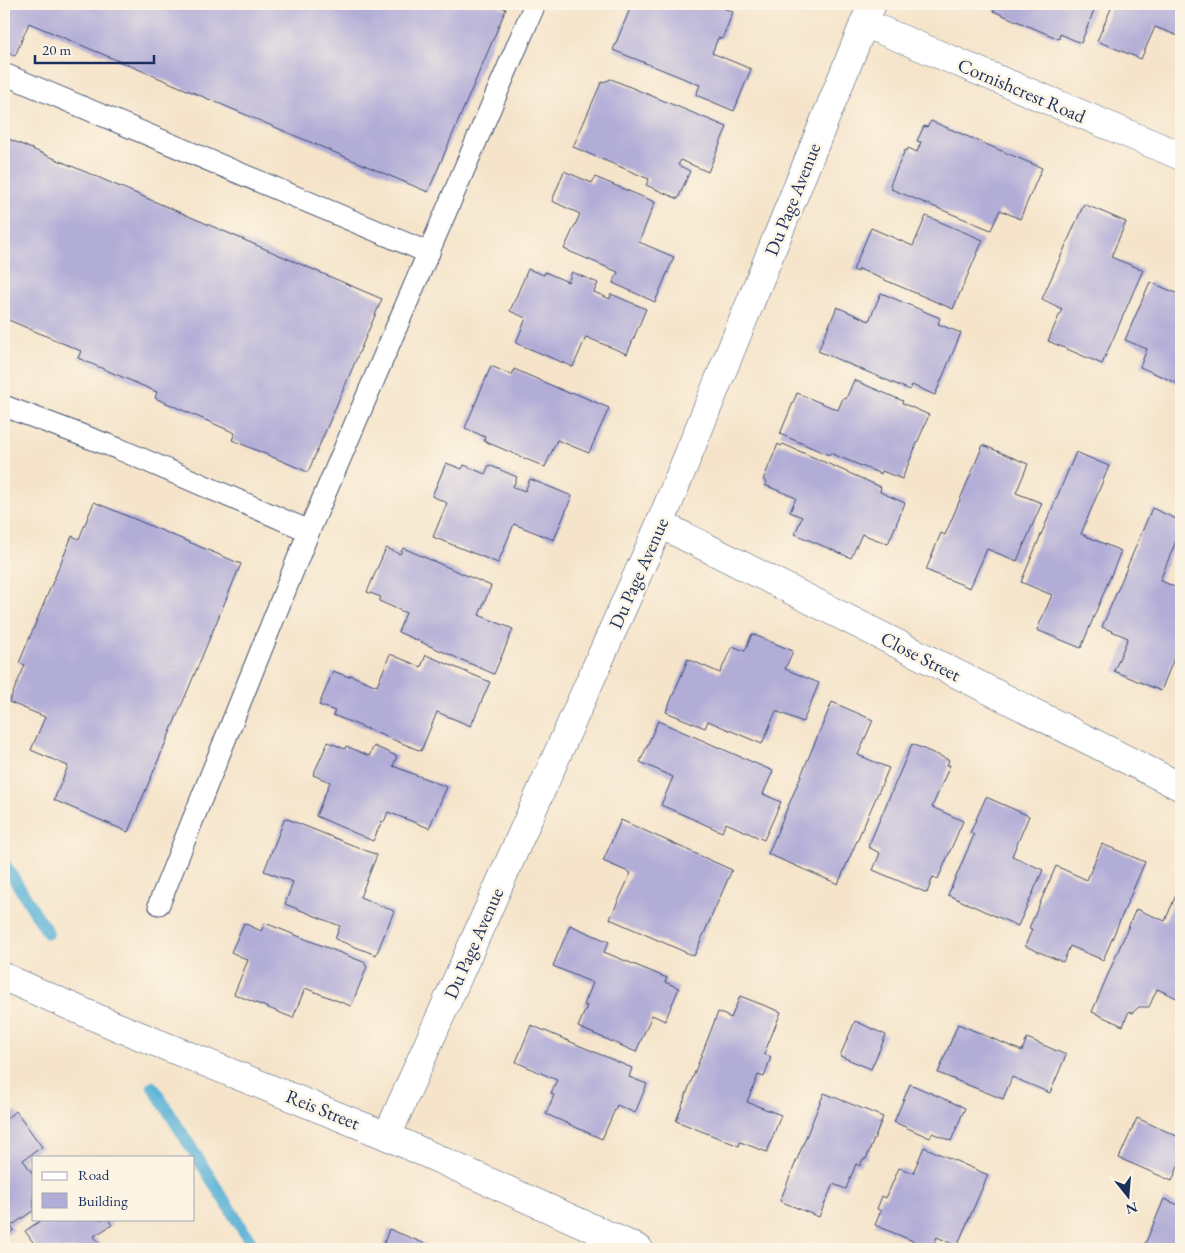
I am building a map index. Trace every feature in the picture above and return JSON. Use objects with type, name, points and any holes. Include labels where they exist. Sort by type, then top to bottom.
[{"type":"street","name":"Cornishcrest Road","points":[[868,14],[1181,156]]},
{"type":"street","name":"Du Page Avenue","points":[[387,1136],[660,524],[868,14]]},
{"type":"street","name":"Close Street","points":[[660,524],[1181,787]]},
{"type":"street","name":"Reis Street","points":[[4,977],[114,1025],[387,1136],[639,1249]]},
{"type":"lane","points":[[159,904],[309,531],[535,4]]},
{"type":"lane","points":[[4,74],[428,253]]},
{"type":"lane","points":[[4,406],[119,449],[309,531]]},
{"type":"building","points":[[4,4],[494,4],[506,9],[428,192],[29,23],[15,56],[4,51]]},
{"type":"building","points":[[632,4],[713,4],[733,12],[722,39],[718,38],[712,53],[751,69],[734,111],[696,95],[700,85],[613,50]]},
{"type":"building","points":[[996,4],[1096,5],[1081,43],[1060,34],[1059,39],[993,11]]},
{"type":"building","points":[[1113,4],[1181,4],[1181,37],[1155,27],[1141,59],[1097,41]]},
{"type":"building","points":[[611,79],[727,127],[708,172],[681,160],[678,165],[690,171],[678,199],[646,185],[649,179],[573,147],[601,83]]},
{"type":"building","points":[[931,121],[1042,168],[1020,219],[1000,210],[991,230],[891,189],[893,187],[890,185],[905,150],[907,151],[908,148],[917,152],[921,142],[917,141],[924,126],[927,127]]},
{"type":"building","points":[[4,137],[382,299],[308,472],[232,440],[235,433],[155,398],[157,392],[78,358],[81,351],[4,318]]},
{"type":"building","points":[[564,171],[592,183],[595,177],[655,202],[639,242],[674,257],[655,302],[613,283],[618,272],[564,249],[580,214],[552,201]]},
{"type":"building","points":[[1084,204],[1126,222],[1111,257],[1143,270],[1102,364],[1048,341],[1062,309],[1042,299]]},
{"type":"building","points":[[926,216],[983,240],[953,309],[859,269],[858,272],[853,270],[871,228],[913,246]]},
{"type":"building","points":[[528,269],[544,275],[545,272],[568,282],[572,272],[598,283],[594,292],[610,299],[611,294],[646,309],[627,354],[586,337],[573,367],[516,343],[526,318],[510,311]]},
{"type":"building","points":[[1150,282],[1181,295],[1181,385],[1140,367],[1147,349],[1125,340]]},
{"type":"building","points":[[881,293],[940,318],[938,324],[961,333],[935,395],[912,385],[910,390],[818,351],[837,307],[869,321]]},
{"type":"building","points":[[491,366],[512,375],[514,369],[609,408],[589,453],[557,440],[545,467],[484,441],[485,437],[465,428]]},
{"type":"building","points":[[854,380],[903,401],[902,403],[929,415],[902,479],[882,471],[881,474],[830,453],[829,455],[780,434],[797,393],[838,410],[843,398],[846,399]]},
{"type":"building","points":[[778,444],[781,446],[783,444],[881,487],[880,492],[905,503],[888,544],[862,534],[851,558],[795,534],[802,517],[790,512],[796,498],[765,485],[767,482],[763,480]]},
{"type":"building","points":[[983,445],[1028,464],[1016,493],[1042,503],[1017,561],[987,549],[970,588],[926,570],[941,533],[945,535]]},
{"type":"building","points":[[1076,452],[1109,466],[1081,534],[1121,551],[1081,648],[1037,630],[1052,595],[1021,582]]},
{"type":"building","points":[[446,463],[462,469],[464,465],[485,474],[489,465],[517,477],[513,487],[525,491],[530,479],[572,496],[554,540],[514,524],[498,563],[433,537],[447,503],[432,496]]},
{"type":"building","points":[[94,502],[241,564],[128,832],[54,800],[68,766],[31,750],[45,717],[9,702],[25,665],[19,663],[72,536],[79,539]]},
{"type":"building","points":[[1152,508],[1181,521],[1181,529],[1160,580],[1181,590],[1181,640],[1161,691],[1114,671],[1128,638],[1102,627]]},
{"type":"building","points":[[386,548],[400,554],[403,548],[491,586],[479,615],[513,629],[494,674],[398,632],[406,613],[379,601],[381,597],[367,592]]},
{"type":"building","points":[[752,634],[793,651],[785,669],[819,683],[803,722],[776,711],[762,744],[708,721],[705,728],[666,712],[688,659],[720,673],[732,646],[745,651]]},
{"type":"building","points":[[390,654],[421,667],[426,655],[490,682],[471,726],[437,712],[421,751],[333,715],[335,711],[319,705],[333,671],[349,677],[350,675],[377,686]]},
{"type":"building","points":[[832,702],[873,720],[858,755],[889,768],[838,884],[768,854]]},
{"type":"building","points":[[658,721],[773,771],[763,794],[781,802],[764,840],[726,823],[722,832],[661,805],[673,777],[640,762]]},
{"type":"building","points":[[328,742],[345,749],[346,746],[369,756],[374,746],[397,756],[393,766],[447,787],[429,828],[388,812],[373,841],[316,816],[330,782],[313,775]]},
{"type":"building","points":[[912,744],[949,760],[947,765],[950,765],[932,807],[963,821],[938,879],[933,877],[927,893],[873,870],[880,853],[868,847]]},
{"type":"building","points":[[986,797],[1029,816],[1012,856],[1043,870],[1018,926],[948,895],[974,835],[970,833]]},
{"type":"building","points":[[285,818],[377,855],[360,897],[394,911],[376,955],[335,939],[340,926],[285,904],[293,882],[264,871]]},
{"type":"building","points":[[621,820],[732,870],[694,956],[610,919],[631,873],[603,861]]},
{"type":"building","points":[[1102,844],[1145,862],[1103,960],[1070,946],[1063,962],[1025,946],[1032,929],[1029,928],[1056,866],[1087,880]]},
{"type":"building","points":[[1179,888],[1181,889],[1181,1000],[1157,989],[1149,1007],[1139,1007],[1132,1013],[1129,1011],[1123,1026],[1092,1012],[1136,909],[1165,921]]},
{"type":"building","points":[[244,923],[261,931],[265,923],[366,963],[367,967],[351,1006],[305,988],[293,1018],[234,994],[248,960],[231,952]]},
{"type":"building","points":[[570,925],[609,942],[604,952],[667,978],[665,982],[679,988],[665,1021],[652,1015],[636,1052],[578,1027],[587,1006],[584,1005],[593,983],[553,966]]},
{"type":"building","points":[[740,996],[781,1012],[764,1054],[771,1057],[764,1077],[758,1075],[747,1102],[781,1115],[767,1152],[740,1142],[739,1146],[676,1121],[718,1012],[731,1018]]},
{"type":"building","points":[[855,1021],[886,1035],[871,1069],[840,1056]]},
{"type":"building","points":[[958,1024],[1022,1051],[1027,1038],[1066,1055],[1050,1093],[1012,1077],[1003,1099],[938,1073]]},
{"type":"building","points":[[531,1025],[632,1068],[629,1077],[647,1084],[635,1113],[617,1105],[602,1139],[546,1114],[554,1095],[551,1093],[557,1080],[516,1062]]},
{"type":"building","points":[[910,1084],[965,1108],[951,1141],[932,1133],[930,1138],[894,1122]]},
{"type":"building","points":[[824,1093],[883,1117],[866,1159],[863,1159],[860,1166],[856,1164],[846,1189],[833,1184],[819,1217],[780,1201]]},
{"type":"building","points":[[16,1111],[42,1147],[23,1160],[32,1173],[32,1211],[11,1226],[14,1230],[4,1237],[4,1120]]},
{"type":"building","points":[[1137,1118],[1181,1138],[1181,1159],[1172,1181],[1119,1158]]},
{"type":"building","points":[[924,1147],[988,1175],[957,1246],[937,1237],[932,1249],[875,1225],[881,1211],[877,1209],[882,1196],[886,1198],[899,1168],[913,1173]]},
{"type":"building","points":[[1164,1199],[1181,1206],[1181,1249],[1143,1249]]},
{"type":"building","points":[[42,1220],[109,1220],[112,1225],[94,1236],[103,1249],[38,1249],[25,1231]]},
{"type":"building","points":[[389,1229],[428,1245],[426,1249],[382,1249]]},
{"type":"waterway","points":[[4,863],[48,933]]},
{"type":"waterway","points":[[153,1087],[255,1249]]}]
